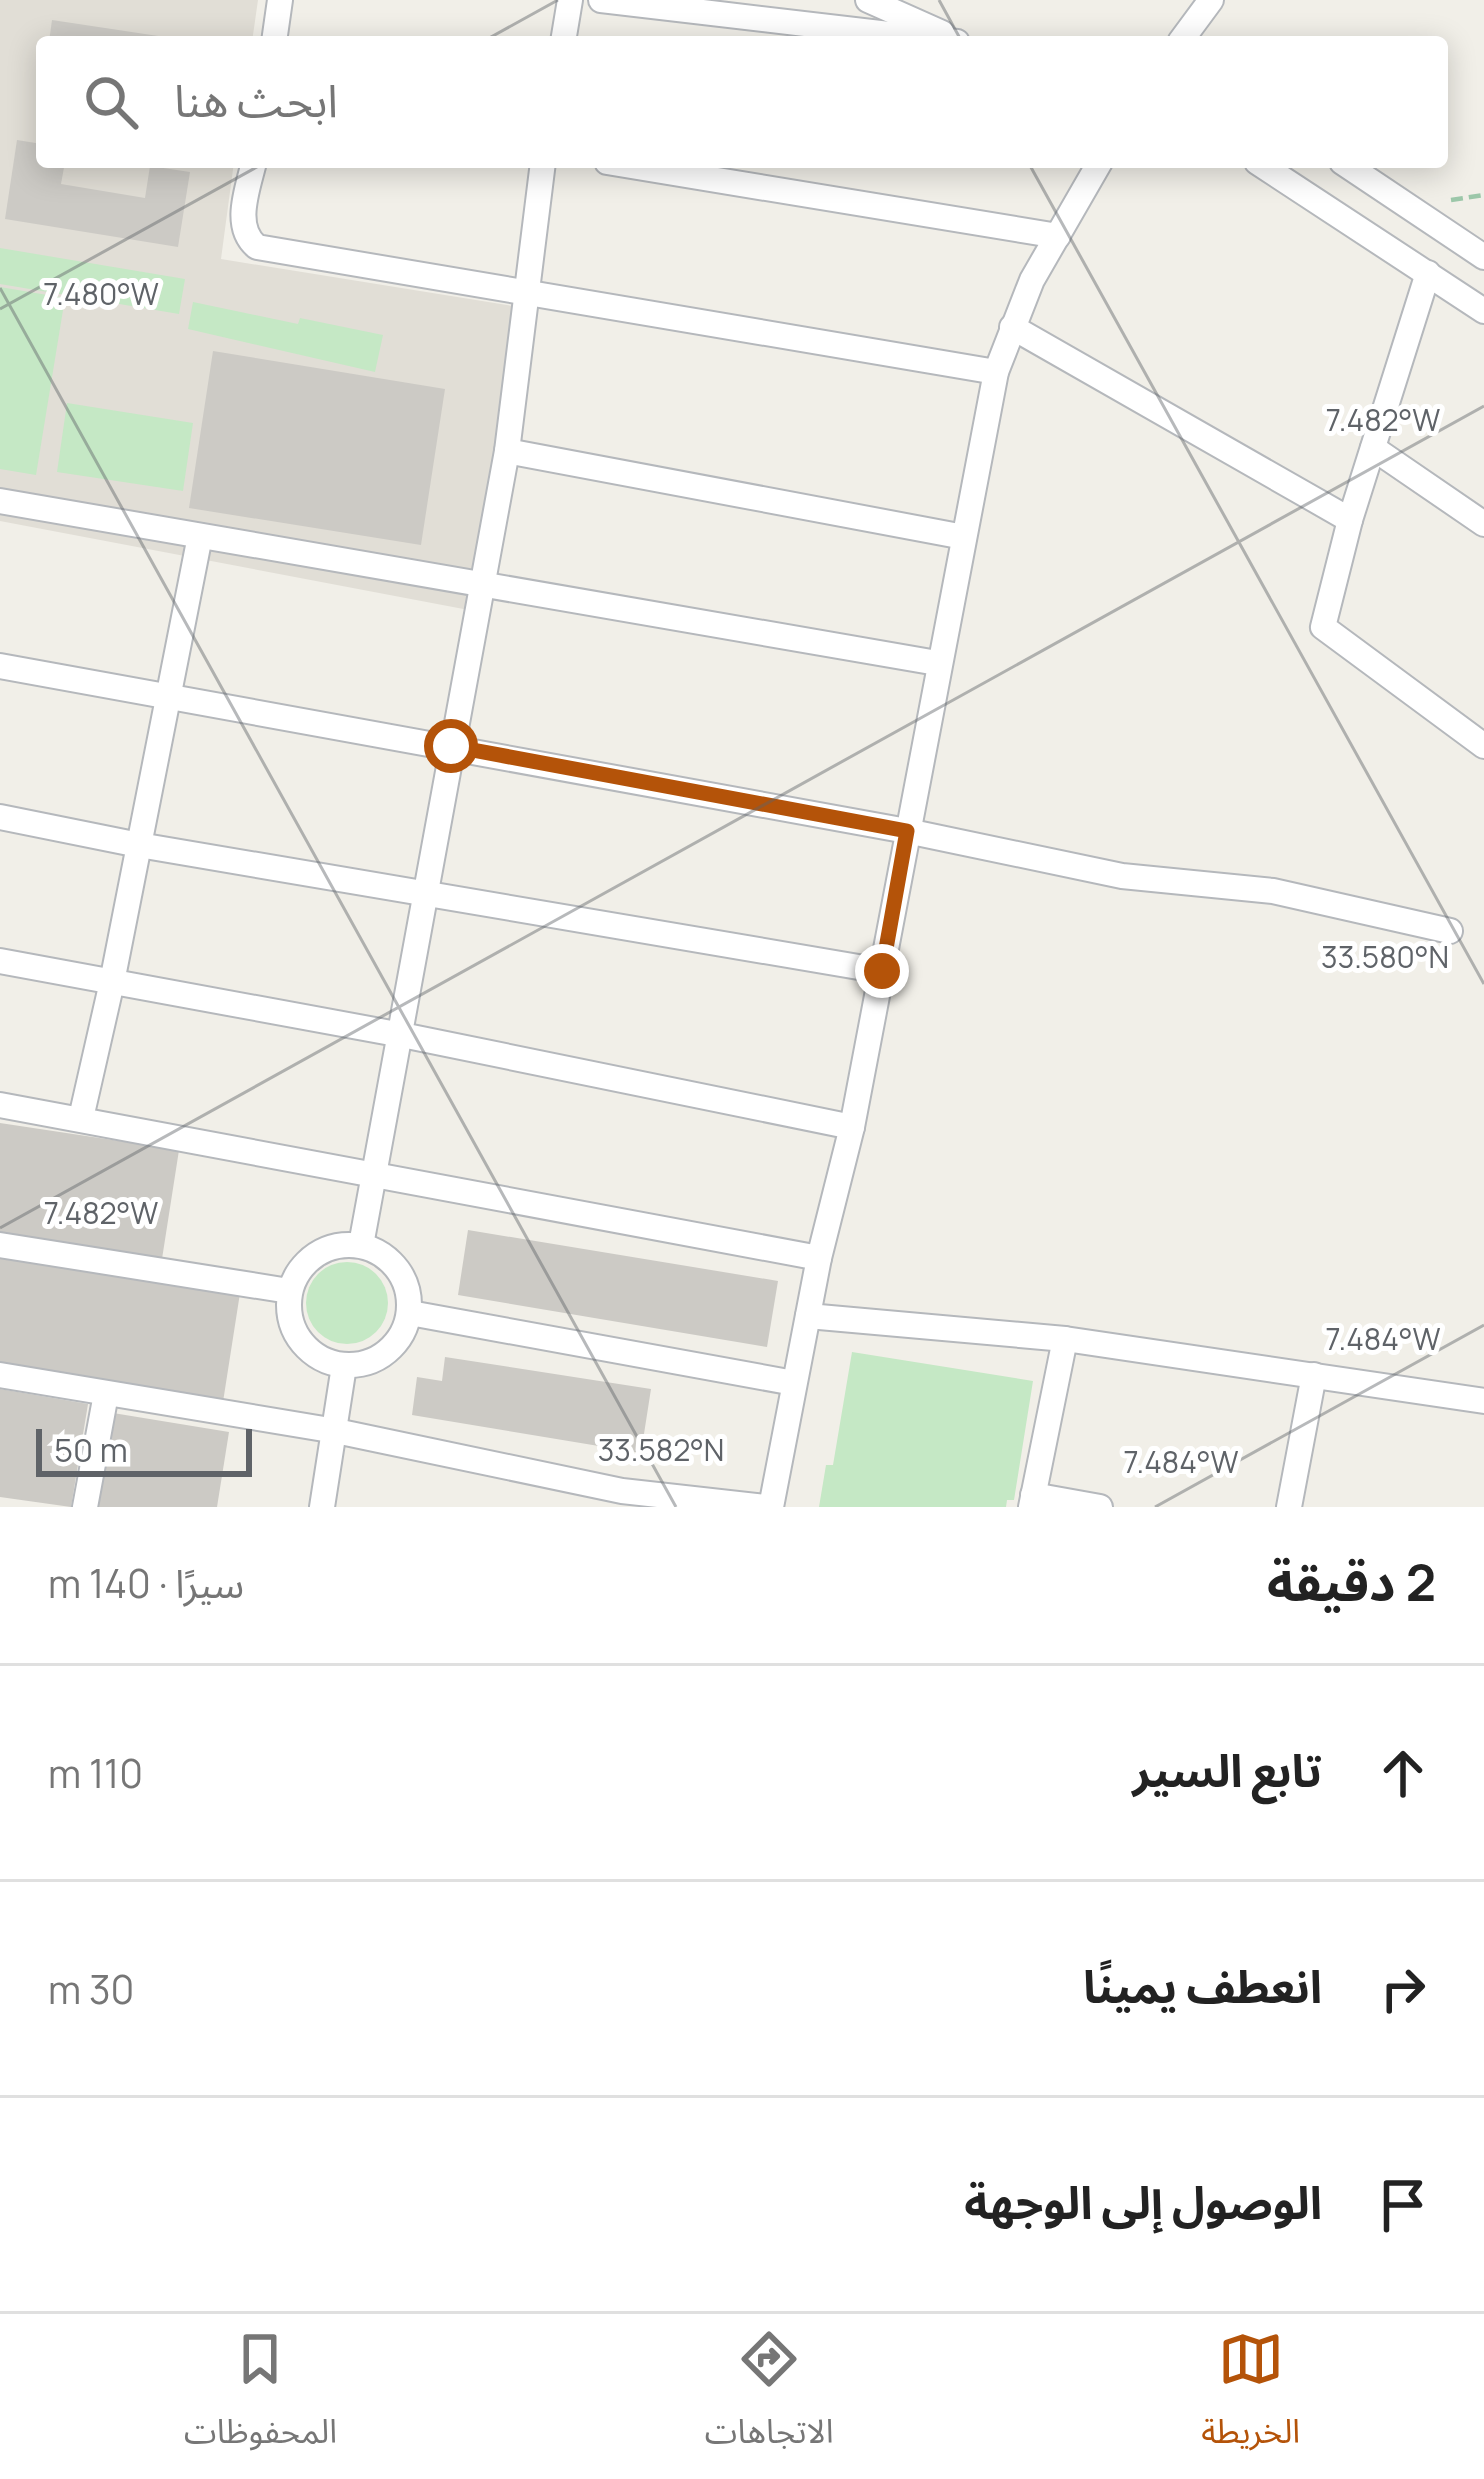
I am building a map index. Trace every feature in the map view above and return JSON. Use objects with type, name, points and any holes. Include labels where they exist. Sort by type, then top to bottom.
[{"type":"street","points":[[275,36],[280,0]]},
{"type":"street","points":[[564,36],[570,0]]},
{"type":"street","points":[[602,0],[909,36]]},
{"type":"street","points":[[868,0],[947,36]]},
{"type":"street","points":[[1184,36],[1211,0]]},
{"type":"street","points":[[253,168],[244,221],[248,240],[257,247],[995,372]]},
{"type":"street","points":[[361,1245],[507,451],[542,168]]},
{"type":"street","points":[[644,168],[1058,236]]},
{"type":"street","points":[[0,1375],[336,1431],[621,1499],[768,1507],[819,1258],[852,1126],[995,372],[1032,280],[1097,168]]},
{"type":"street","points":[[1266,168],[1484,310]]},
{"type":"street","points":[[1351,168],[1484,257]]},
{"type":"street","points":[[1428,273],[1350,520],[1323,627],[1484,746]]},
{"type":"street","points":[[1012,326],[1350,520]]},
{"type":"street","points":[[1373,448],[1484,524]]},
{"type":"street","points":[[507,451],[964,537]]},
{"type":"street","points":[[0,501],[938,663]]},
{"type":"street","points":[[81,1118],[200,536]]},
{"type":"street","points":[[0,666],[907,831],[1122,877],[1274,891],[1450,931]]},
{"type":"street","points":[[0,817],[139,845],[882,971]]},
{"type":"street","points":[[0,961],[402,1035],[852,1126]]},
{"type":"street","points":[[0,1105],[819,1258]]},
{"type":"street","points":[[0,1244],[290,1291]]},
{"type":"street","points":[[338,1244],[361,1245],[386,1257],[403,1278],[410,1313],[390,1350],[369,1363],[344,1366],[320,1358],[300,1341],[289,1317],[290,1291],[299,1270],[316,1253],[338,1244]]},
{"type":"street","points":[[410,1313],[794,1383]]},
{"type":"street","points":[[808,1316],[1065,1339],[1484,1401]]},
{"type":"street","points":[[1065,1339],[1032,1501],[1100,1507]]},
{"type":"street","points":[[322,1507],[344,1366]]},
{"type":"street","points":[[1289,1507],[1314,1375]]},
{"type":"street","points":[[85,1507],[106,1394]]},
{"type":"shaded area","points":[[0,0],[258,0],[253,36],[36,36],[36,168],[233,168],[221,259],[525,308],[474,611],[0,521]]},
{"type":"green space","points":[[0,248],[185,279],[179,314],[0,284]]},
{"type":"green space","points":[[0,287],[65,298],[36,475],[0,469]]},
{"type":"green space","points":[[193,302],[298,324],[300,318],[383,335],[375,372],[188,329]]},
{"type":"green space","points":[[67,403],[193,423],[183,491],[57,472]]},
{"type":"green space","points":[[347,1262],[376,1274],[388,1303],[376,1332],[347,1344],[318,1332],[306,1303],[318,1274]]},
{"type":"green space","points":[[852,1352],[1033,1381],[1014,1500],[1007,1500],[1006,1507],[819,1507],[826,1465],[833,1465]]},
{"type":"building","points":[[52,20],[158,36],[50,36]]},
{"type":"building","points":[[17,140],[36,143],[36,168],[64,168],[61,184],[145,198],[150,168],[190,172],[178,247],[5,219]]},
{"type":"building","points":[[213,351],[445,389],[421,545],[189,508]]},
{"type":"building","points":[[0,1123],[179,1150],[162,1259],[0,1233]]},
{"type":"building","points":[[468,1230],[778,1281],[767,1347],[458,1295]]},
{"type":"building","points":[[0,1254],[240,1293],[223,1402],[0,1365]]},
{"type":"building","points":[[445,1357],[651,1389],[641,1453],[412,1415],[417,1377],[442,1381]]},
{"type":"building","points":[[0,1389],[88,1404],[71,1507],[0,1497]]},
{"type":"building","points":[[113,1413],[229,1432],[217,1507],[98,1507]]},
{"type":"route","points":[[451,746],[907,831],[882,971]]}]
